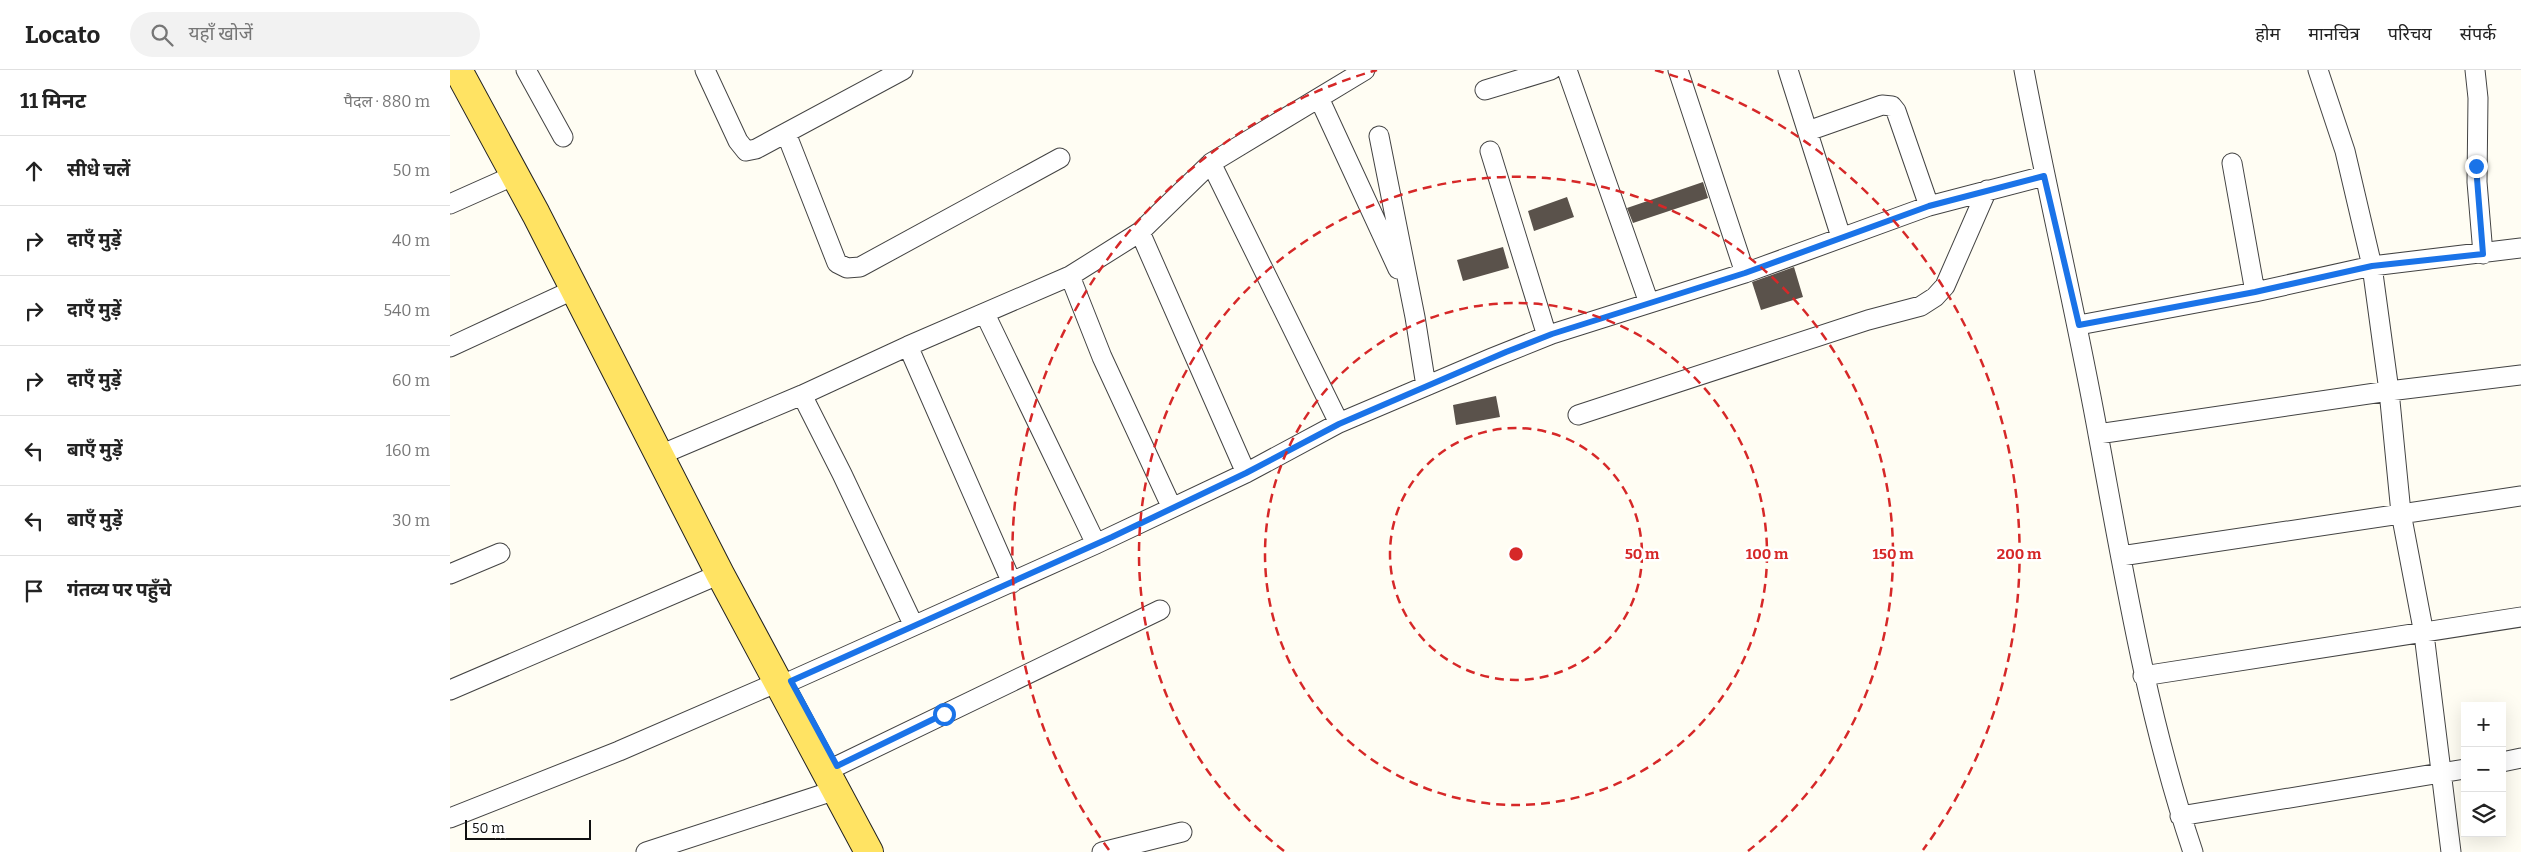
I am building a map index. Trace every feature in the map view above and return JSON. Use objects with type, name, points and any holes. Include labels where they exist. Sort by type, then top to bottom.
[{"type":"main road","points":[[458,70],[575,289],[635,394]]},
{"type":"main road","points":[[475,70],[665,453],[836,778],[882,852]]},
{"type":"main road","points":[[665,453],[720,574],[784,681]]},
{"type":"main road","points":[[836,778],[869,852]]},
{"type":"street","points":[[526,70],[562,138]]},
{"type":"street","points":[[705,70],[738,141],[746,151],[756,149],[903,70]]},
{"type":"street","points":[[665,453],[802,395],[908,346],[1070,276],[1140,232],[1212,163],[1364,70]]},
{"type":"street","points":[[1484,90],[1551,70]]},
{"type":"street","points":[[1568,70],[1649,303]]},
{"type":"street","points":[[1678,70],[1745,273]]},
{"type":"street","points":[[1788,70],[1841,236]]},
{"type":"street","points":[[2024,70],[2044,176],[2079,325],[2143,676],[2180,816],[2193,852]]},
{"type":"street","points":[[2475,70],[2478,98],[2476,182],[2483,254]]},
{"type":"street","points":[[2323,71],[2346,151],[2372,266],[2401,513],[2424,634],[2451,852]]},
{"type":"street","points":[[1319,98],[1411,298]]},
{"type":"street","points":[[1808,131],[1882,105],[1892,106],[1896,111],[1929,206]]},
{"type":"street","points":[[786,133],[837,263],[847,268],[860,267],[1060,158]]},
{"type":"street","points":[[1379,136],[1411,298],[1426,386]]},
{"type":"street","points":[[1490,151],[1547,336]]},
{"type":"street","points":[[1212,163],[1339,424]]},
{"type":"street","points":[[2232,163],[2255,292]]},
{"type":"street","points":[[450,204],[515,176]]},
{"type":"street","points":[[450,818],[619,751],[1012,583],[1246,473],[1339,424],[1547,336],[1745,273],[1841,236],[1929,206],[2044,176]]},
{"type":"street","points":[[1578,415],[1868,320],[1921,306],[1936,297],[1945,286],[1987,190]]},
{"type":"street","points":[[1140,232],[1246,473]]},
{"type":"street","points":[[2079,325],[2255,292],[2372,266],[2521,248]]},
{"type":"street","points":[[1070,276],[1102,357],[1172,508]]},
{"type":"street","points":[[450,347],[575,289]]},
{"type":"street","points":[[985,314],[1096,544]]},
{"type":"street","points":[[908,346],[1012,583]]},
{"type":"street","points":[[2098,434],[2388,391],[2521,375]]},
{"type":"street","points":[[802,395],[842,474],[913,624]]},
{"type":"street","points":[[2121,556],[2521,496]]},
{"type":"street","points":[[450,574],[500,553]]},
{"type":"street","points":[[450,690],[720,574]]},
{"type":"street","points":[[646,852],[836,778],[1160,610]]},
{"type":"street","points":[[2143,676],[2424,634],[2521,617]]},
{"type":"street","points":[[2506,761],[2521,758]]},
{"type":"street","points":[[2180,816],[2461,770]]},
{"type":"street","points":[[1102,852],[1182,832]]},
{"type":"building","points":[[1703,182],[1708,198],[1633,223],[1627,208]]},
{"type":"building","points":[[1567,197],[1574,217],[1534,231],[1528,211]]},
{"type":"building","points":[[1503,247],[1509,268],[1463,281],[1457,260]]},
{"type":"building","points":[[1794,267],[1803,297],[1761,310],[1752,282]]},
{"type":"building","points":[[1496,396],[1500,417],[1456,425],[1453,405]]},
{"type":"route","points":[[944,714],[837,766],[791,681],[913,624],[1012,583],[1112,537],[1246,473],[1339,424],[1492,358],[1552,334],[1745,273],[1841,236],[1929,206],[2044,176],[2079,325],[2255,292],[2372,266],[2483,254],[2476,166]]}]
